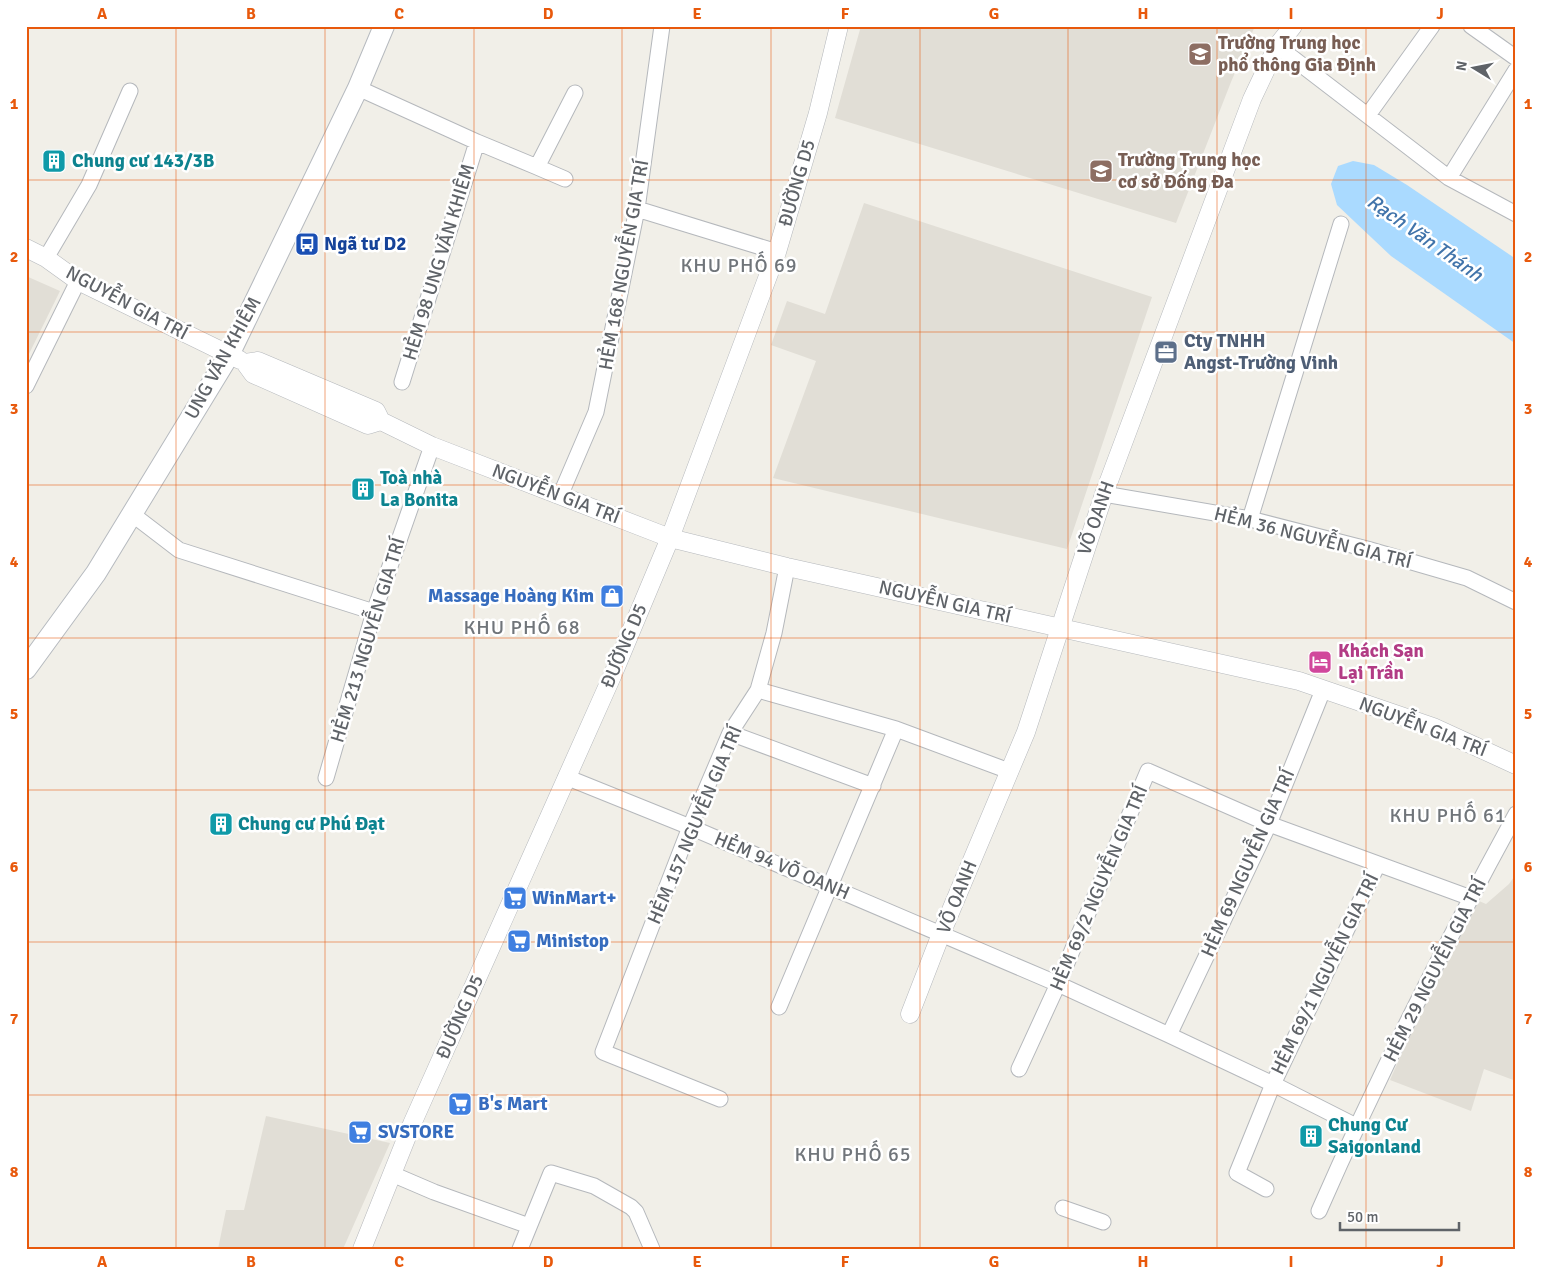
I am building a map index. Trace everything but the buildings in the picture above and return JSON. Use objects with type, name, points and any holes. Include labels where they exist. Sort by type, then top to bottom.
[{"type":"main road","name":"UNG VĂN KHIÊM","points":[[26,669],[96,573],[132,514],[237,359],[384,26]]},
{"type":"street","name":"HẺM 168 NGUYỄN GIA TRÍ","points":[[560,496],[596,412],[637,209],[662,26]]},
{"type":"street","name":"ĐƯỜNG D5","points":[[362,1249],[392,1174],[613,674],[670,538],[777,252],[818,113],[840,26]]},
{"type":"street","name":"VÕ OANH","points":[[910,1014],[1026,732],[1104,494],[1252,99],[1278,46],[1293,26]]},
{"type":"street","points":[[1368,115],[1432,26]]},
{"type":"street","points":[[1472,26],[1516,58]]},
{"type":"street","points":[[1278,46],[1449,178],[1516,214]]},
{"type":"street","points":[[1449,178],[1516,70]]},
{"type":"street","name":"HẺM 98 UNG VĂN KHIÊM","points":[[358,88],[477,142],[565,179]]},
{"type":"street","points":[[46,258],[88,185],[130,91]]},
{"type":"street","points":[[537,168],[574,93]]},
{"type":"street","name":"HẺM 98 UNG VĂN KHIÊM","points":[[402,382],[477,142]]},
{"type":"street","points":[[637,209],[777,252]]},
{"type":"street","points":[[1250,519],[1341,224]]},
{"type":"street","name":"NGUYỄN GIA TRÍ","points":[[26,248],[46,258],[78,281],[237,359],[252,374],[368,425],[381,421],[432,446],[670,538],[788,567],[1299,681],[1433,727],[1516,765]]},
{"type":"street","points":[[26,386],[78,281]]},
{"type":"street","name":"HẺM 213 NGUYỄN GIA TRÍ","points":[[326,778],[374,612],[432,446]]},
{"type":"street","name":"HẺM 36 NGUYỄN GIA TRÍ","points":[[1104,494],[1250,519],[1423,564],[1467,578],[1516,602]]},
{"type":"street","points":[[132,514],[179,550],[374,612]]},
{"type":"street","name":"HẺM 157 NGUYỄN GIA TRÍ","points":[[720,1099],[602,1052],[690,827],[730,733],[758,690],[774,633],[788,567]]},
{"type":"street","points":[[758,690],[896,729],[1009,771]]},
{"type":"street","name":"HẺM 69 NGUYỄN GIA TRÍ","points":[[1170,1035],[1269,824],[1323,690]]},
{"type":"street","points":[[779,1007],[896,729]]},
{"type":"street","points":[[730,733],[873,786]]},
{"type":"street","name":"HẺM 69/2 NGUYỄN GIA TRÍ","points":[[1019,1069],[1058,984],[1148,771],[1269,824]]},
{"type":"street","name":"HẺM 94 VÕ OANH","points":[[566,777],[690,827],[1058,984],[1273,1084],[1356,1126]]},
{"type":"street","name":"HẺM 29 NGUYỄN GIA TRÍ","points":[[1319,1211],[1356,1126],[1416,1002],[1516,814]]},
{"type":"street","points":[[1269,824],[1471,898]]},
{"type":"street","name":"HẺM 69/1 NGUYỄN GIA TRÍ","points":[[1266,1190],[1237,1173],[1273,1084],[1378,864]]},
{"type":"street","points":[[520,1249],[551,1173],[594,1186],[632,1207],[652,1249]]},
{"type":"street","points":[[392,1174],[434,1192],[529,1226]]},
{"type":"street","points":[[1063,1208],[1104,1222]]},
{"type":"shaded area","name":"Trường Trung học cơ sở Đống Đa","points":[[861,26],[1255,26],[1176,223],[835,118]]},
{"type":"shaded area","points":[[864,203],[1152,297],[1067,549],[773,478],[816,361],[771,345],[787,301],[825,314]]},
{"type":"shaded area","points":[[26,276],[60,291],[26,360]]},
{"type":"shaded area","points":[[1516,874],[1516,1081],[1484,1069],[1471,1111],[1390,1080],[1426,998],[1479,901],[1486,904],[1509,884]]},
{"type":"shaded area","points":[[266,1116],[390,1143],[343,1249],[218,1249],[226,1210],[244,1210]]},
{"type":"water","name":"Rạch Văn Thánh","points":[[1353,161],[1374,165],[1407,185],[1516,259],[1516,344],[1391,256],[1337,205],[1331,184],[1338,166]]},
{"type":"place","name":"Trường Trung học phổ thông Gia Định","points":[[1200,54]]},
{"type":"place","name":"Chung cư 143/3B","points":[[54,161]]},
{"type":"place","name":"Trường Trung học cơ sở Đống Đa","points":[[1101,171]]},
{"type":"place","name":"Ngã tư D2","points":[[307,244]]},
{"type":"place","name":"Cty TNHH Angst-Trường Vinh","points":[[1166,352]]},
{"type":"place","name":"Toà nhà La Bonita","points":[[363,489]]},
{"type":"place","name":"Massage Hoàng Kim","points":[[612,596]]},
{"type":"place","name":"Khách Sạn Lại Trần","points":[[1320,662]]},
{"type":"place","name":"Chung cư Phú Đạt","points":[[221,824]]},
{"type":"place","name":"WinMart+","points":[[515,898]]},
{"type":"place","name":"Ministop","points":[[519,941]]},
{"type":"place","name":"B's Mart","points":[[460,1104]]},
{"type":"place","name":"SVSTORE","points":[[360,1132]]},
{"type":"place","name":"Chung Cư Saigonland","points":[[1311,1136]]},
{"type":"district","name":"KHU PHỐ 69","points":[[739,265]]},
{"type":"district","name":"KHU PHỐ 68","points":[[522,627]]},
{"type":"district","name":"KHU PHỐ 61","points":[[1448,815]]},
{"type":"district","name":"KHU PHỐ 65","points":[[853,1154]]}]
